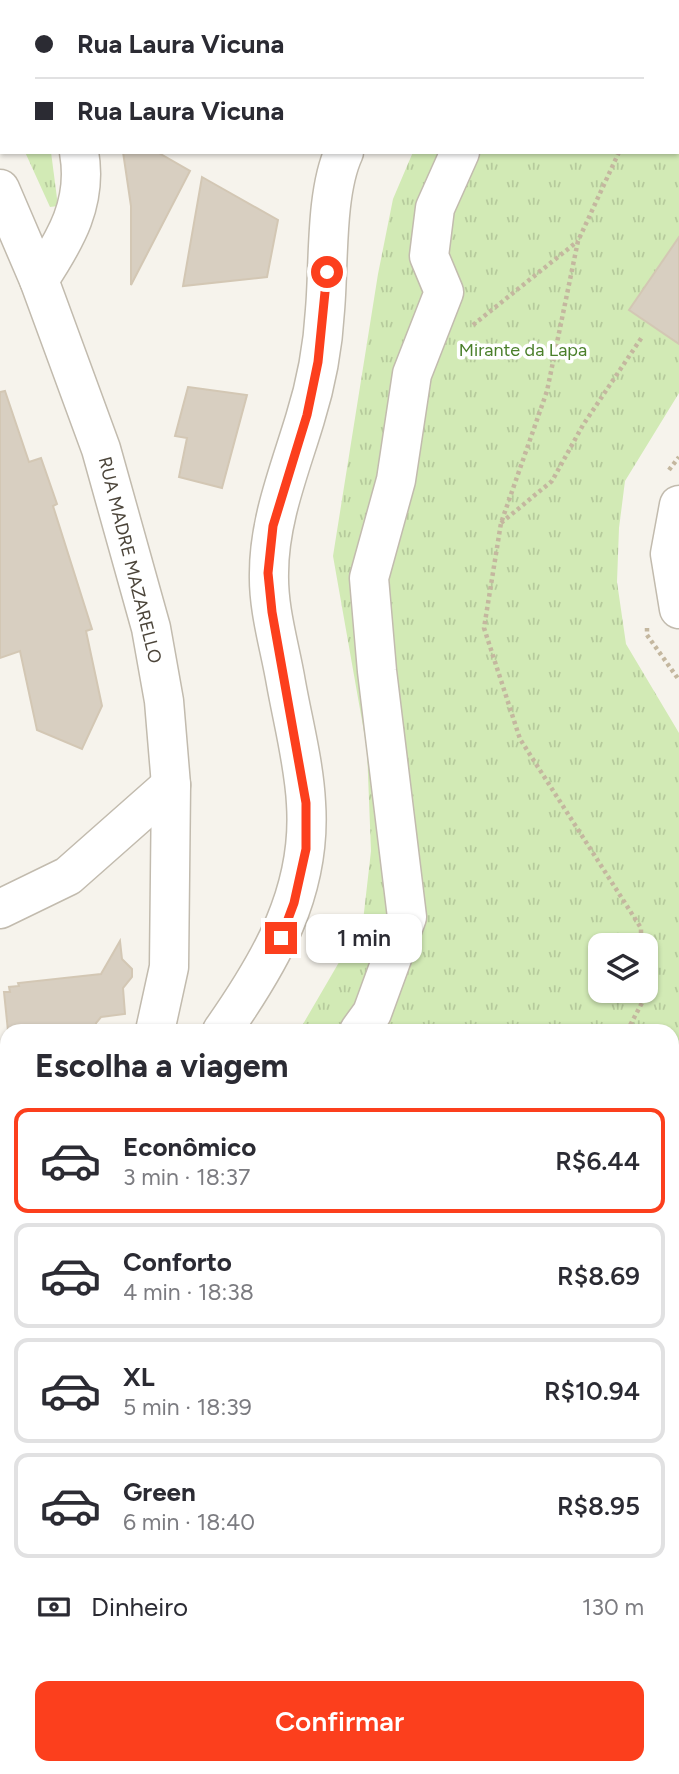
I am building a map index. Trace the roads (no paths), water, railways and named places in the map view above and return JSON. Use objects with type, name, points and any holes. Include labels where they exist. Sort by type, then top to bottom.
[{"type":"street","points":[[39,280],[70,228],[79,203],[83,174],[79,154]]},
{"type":"street","points":[[227,1024],[260,978],[281,938],[294,903],[306,849],[306,803],[302,770],[272,612],[268,573],[273,526],[307,415],[318,362],[333,202],[344,154]]},
{"type":"street","points":[[364,1024],[372,1013],[407,917],[377,671],[369,578],[396,480],[412,374],[444,292],[429,256],[435,208],[459,154]]},
{"type":"street","name":"RUA MADRE MAZARELLO","points":[[0,189],[39,280],[101,449],[151,628],[164,701],[171,785],[169,967],[157,1024]]},
{"type":"street","points":[[679,505],[670,554],[679,609]]},
{"type":"street","points":[[0,909],[36,894],[68,876],[171,785]]},
{"type":"park label","name":"Mirante da Lapa","points":[[523,350]]}]
